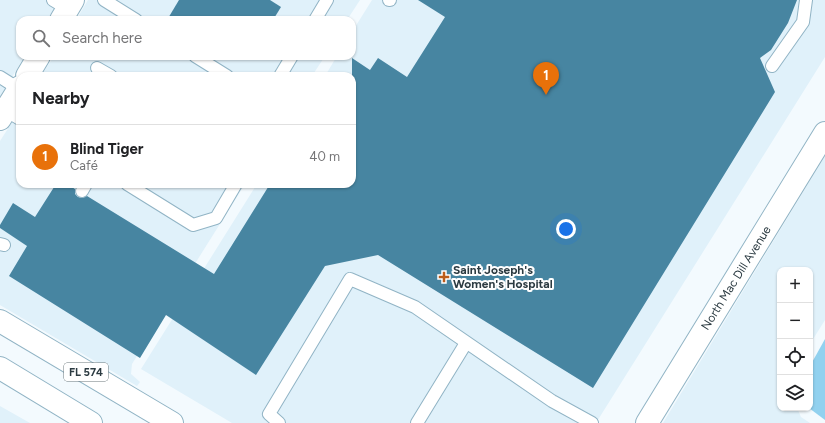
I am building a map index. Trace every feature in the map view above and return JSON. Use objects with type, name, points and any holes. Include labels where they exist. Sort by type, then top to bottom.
[{"type":"street","points":[[29,72],[37,60]]},
{"type":"street","points":[[8,116],[16,98]]},
{"type":"street","name":"North Mac Dill Avenue","points":[[648,423],[825,133]]},
{"type":"street","name":"FL 574","points":[[0,320],[172,423]]},
{"type":"street","points":[[0,368],[91,423]]},
{"type":"lane","points":[[104,0],[130,16]]},
{"type":"lane","points":[[317,16],[327,0]]},
{"type":"lane","points":[[772,66],[803,22],[806,0]]},
{"type":"lane","points":[[201,60],[221,72]]},
{"type":"lane","points":[[282,72],[290,60]]},
{"type":"lane","points":[[97,68],[104,72]]},
{"type":"lane","points":[[0,77],[16,82]]},
{"type":"lane","points":[[133,188],[193,225],[216,218],[234,188]]},
{"type":"lane","points":[[279,423],[269,414],[350,279],[415,308],[552,401],[592,423]]},
{"type":"lane","points":[[417,423],[466,343]]},
{"type":"shaded area","points":[[0,0],[60,0],[50,16],[16,16],[16,60],[22,60],[0,96]]},
{"type":"shaded area","points":[[88,0],[360,0],[350,16],[78,16]]},
{"type":"shaded area","name":"Saint Joseph's Women's Hospital","points":[[372,0],[825,0],[825,57],[596,423],[232,423],[141,369],[254,188],[356,188],[356,72],[327,72],[335,60],[356,60],[356,26]]},
{"type":"shaded area","points":[[51,60],[322,60],[315,72],[44,72]]},
{"type":"shaded area","points":[[16,116],[16,188],[242,188],[132,364],[131,374],[140,382],[137,386],[0,305],[0,141]]},
{"type":"shaded area","points":[[825,156],[825,320],[813,339],[813,267],[777,267],[777,411],[798,411],[801,417],[810,423],[663,423]]},
{"type":"shaded area","points":[[0,406],[30,423],[0,423]]},
{"type":"water","points":[[825,339],[825,420],[813,411],[813,361]]},
{"type":"building","points":[[179,0],[270,0],[281,7],[275,16],[169,16]]},
{"type":"building","name":"Saint Joseph's Women's Hospital","points":[[418,0],[797,0],[788,23],[771,50],[760,58],[775,92],[593,388],[378,255],[325,266],[256,375],[166,315],[140,358],[9,276],[27,246],[0,228],[0,225],[13,203],[35,217],[53,188],[73,188],[75,189],[75,194],[78,197],[82,198],[87,196],[214,274],[268,188],[356,188],[356,72],[352,72],[352,60],[355,60],[370,70],[378,58],[407,77],[445,17]]},
{"type":"place","name":"Blind Tiger","points":[[546,95]]},
{"type":"place","name":"Saint Joseph's Women's Hospital","points":[[444,277]]}]
